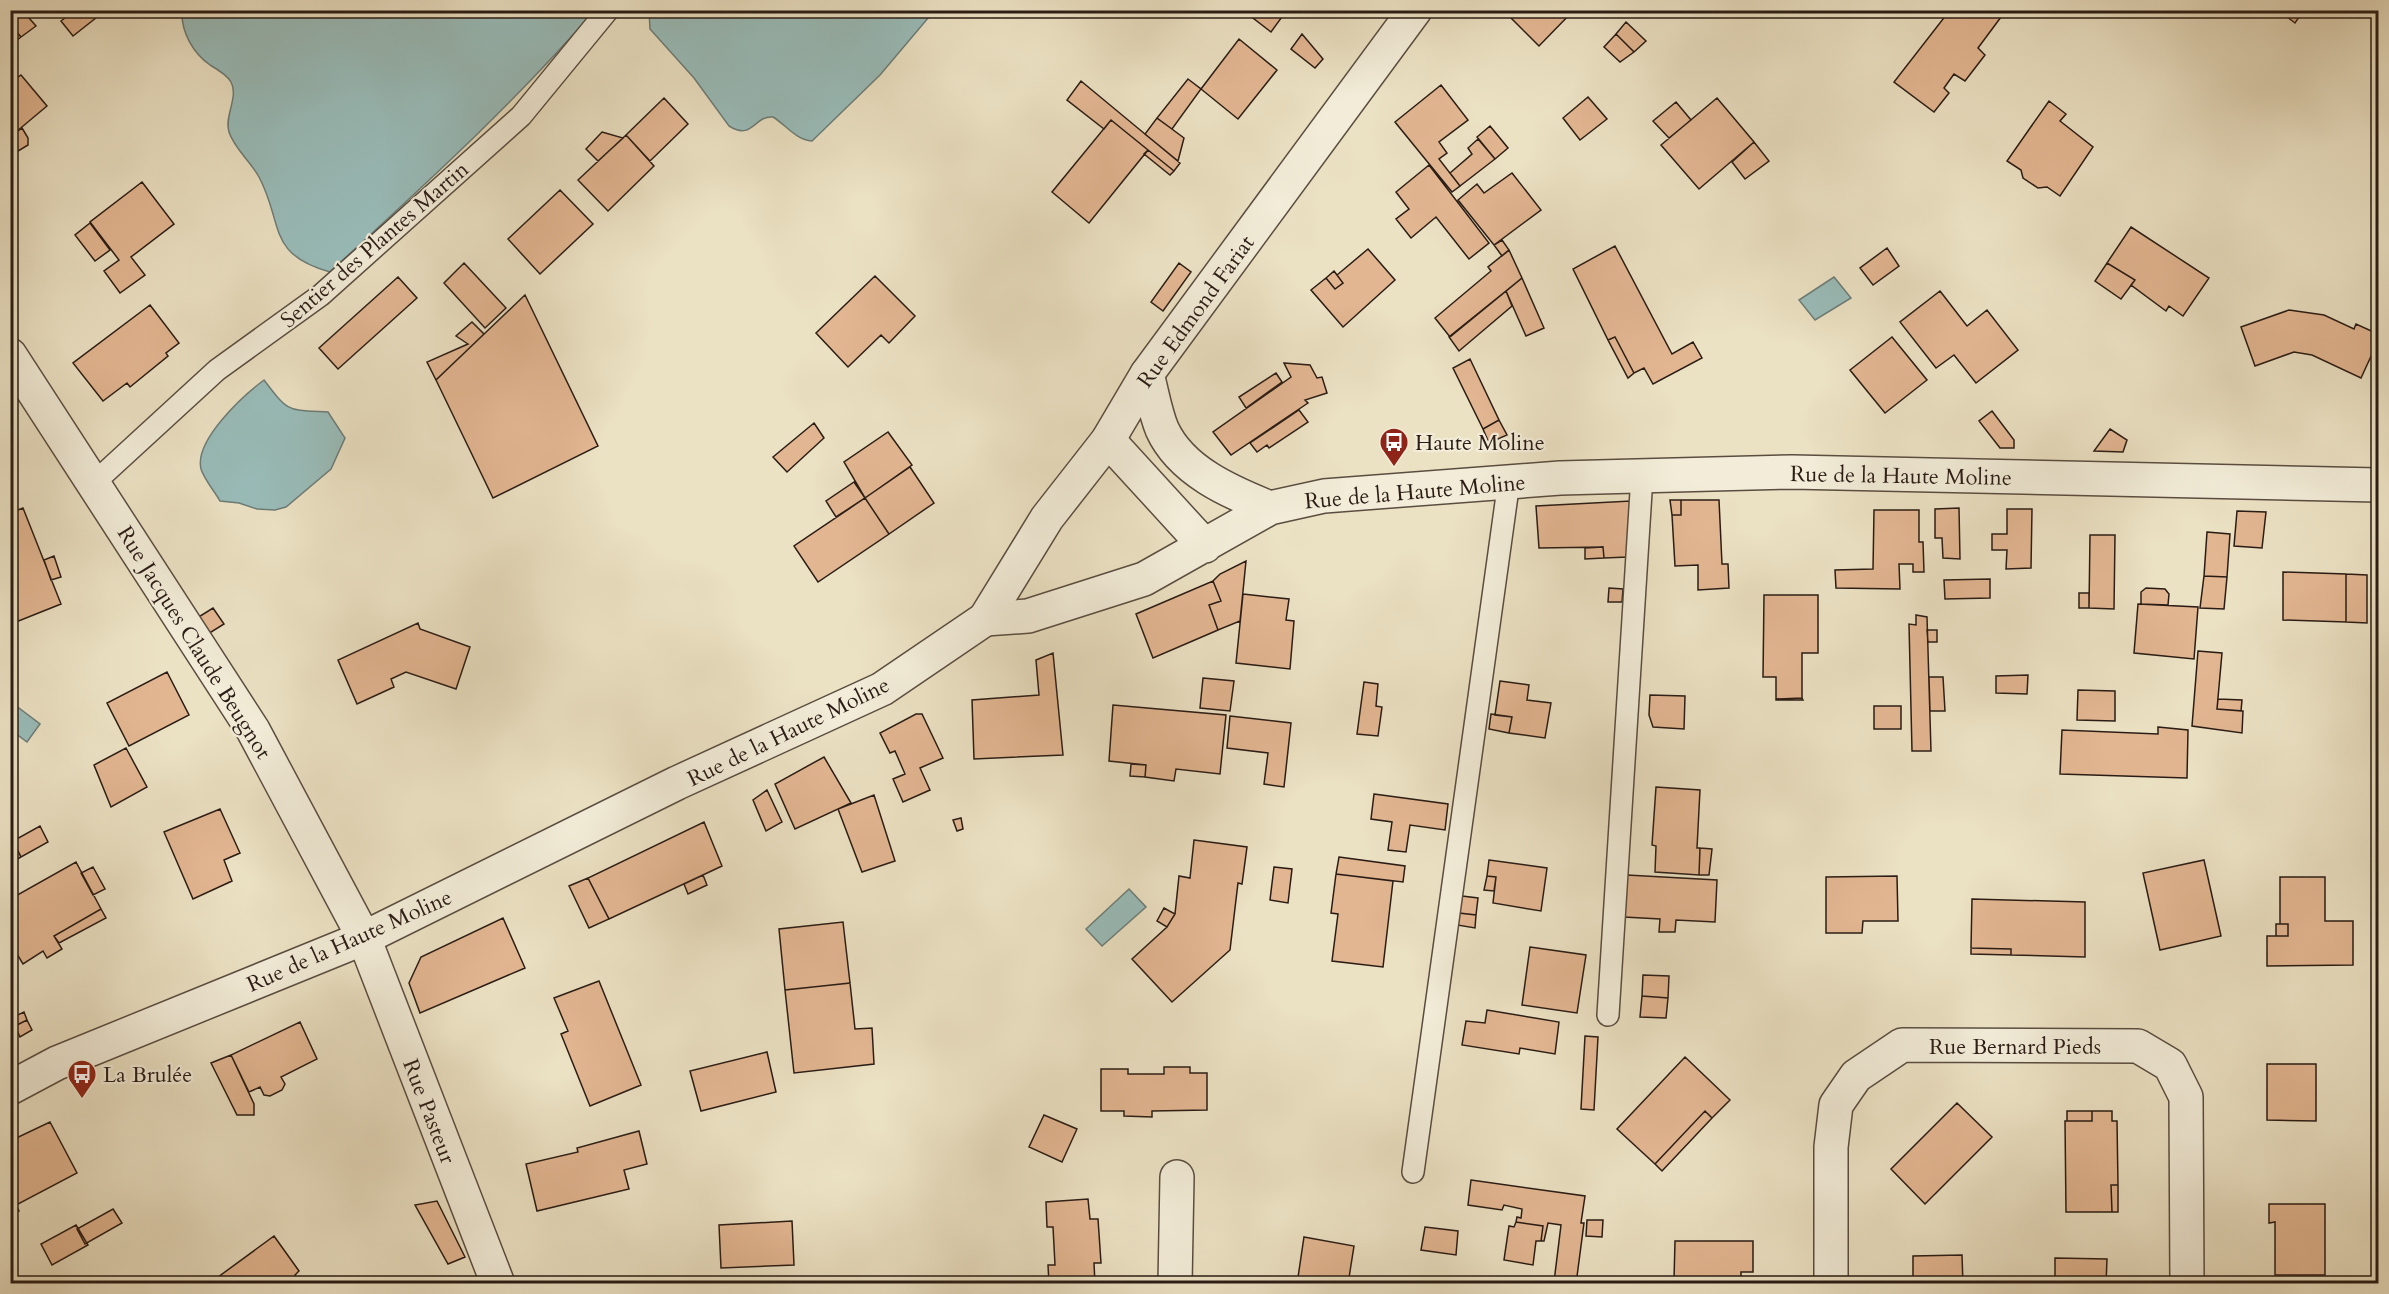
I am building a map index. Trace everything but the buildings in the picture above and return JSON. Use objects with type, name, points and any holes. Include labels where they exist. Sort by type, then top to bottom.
[{"type":"street","name":"Rue Edmond Fariat","points":[[985,619],[1047,518],[1108,440],[1147,374],[1415,10]]},
{"type":"street","name":"Rue Jacques Claude Beugnot","points":[[10,355],[95,482],[253,730],[364,938]]},
{"type":"street","points":[[1147,374],[1163,430],[1185,459],[1224,490],[1270,508]]},
{"type":"street","points":[[1108,440],[1205,546]]},
{"type":"street","name":"Rue de la Haute Moline","points":[[10,1088],[57,1064],[364,938],[677,783],[882,689],[985,619],[1028,616],[1144,579],[1270,508],[1324,496],[1509,481],[1792,472],[2379,485]]},
{"type":"street","name":"Rue Pasteur","points":[[364,938],[498,1284]]},
{"type":"street","name":"Rue Bernard Pieds","points":[[1831,1284],[1831,1148],[1836,1105],[1856,1076],[1902,1045],[2138,1046],[2170,1065],[2186,1097],[2187,1284]]},
{"type":"street","points":[[1174,1284],[1177,1177]]},
{"type":"lane","name":"Sentier des Plantes Martin","points":[[95,482],[217,370],[321,295],[521,116],[608,10]]},
{"type":"lane","points":[[1608,1015],[1642,476]]},
{"type":"lane","points":[[1413,1172],[1509,481]]},
{"type":"water","points":[[594,10],[499,113],[330,272],[310,265],[295,256],[286,246],[259,177],[229,132],[228,120],[233,94],[231,82],[193,48],[186,34],[182,11]]},
{"type":"water","points":[[649,10],[934,11],[880,75],[812,141],[796,135],[773,117],[767,117],[743,131],[729,126],[694,78],[650,29]]},
{"type":"water","points":[[1834,277],[1851,298],[1815,320],[1799,300]]},
{"type":"water","points":[[264,380],[279,399],[290,408],[328,412],[345,438],[331,469],[286,507],[275,510],[257,509],[239,503],[220,501],[201,469],[201,457],[205,445],[222,419]]},
{"type":"water","points":[[11,702],[40,724],[27,742],[11,730]]},
{"type":"water","points":[[1129,889],[1146,907],[1102,946],[1086,929]]},
{"type":"place","name":"Haute Moline","points":[[1394,468]]},
{"type":"place","name":"La Brulée","points":[[82,1100]]}]
